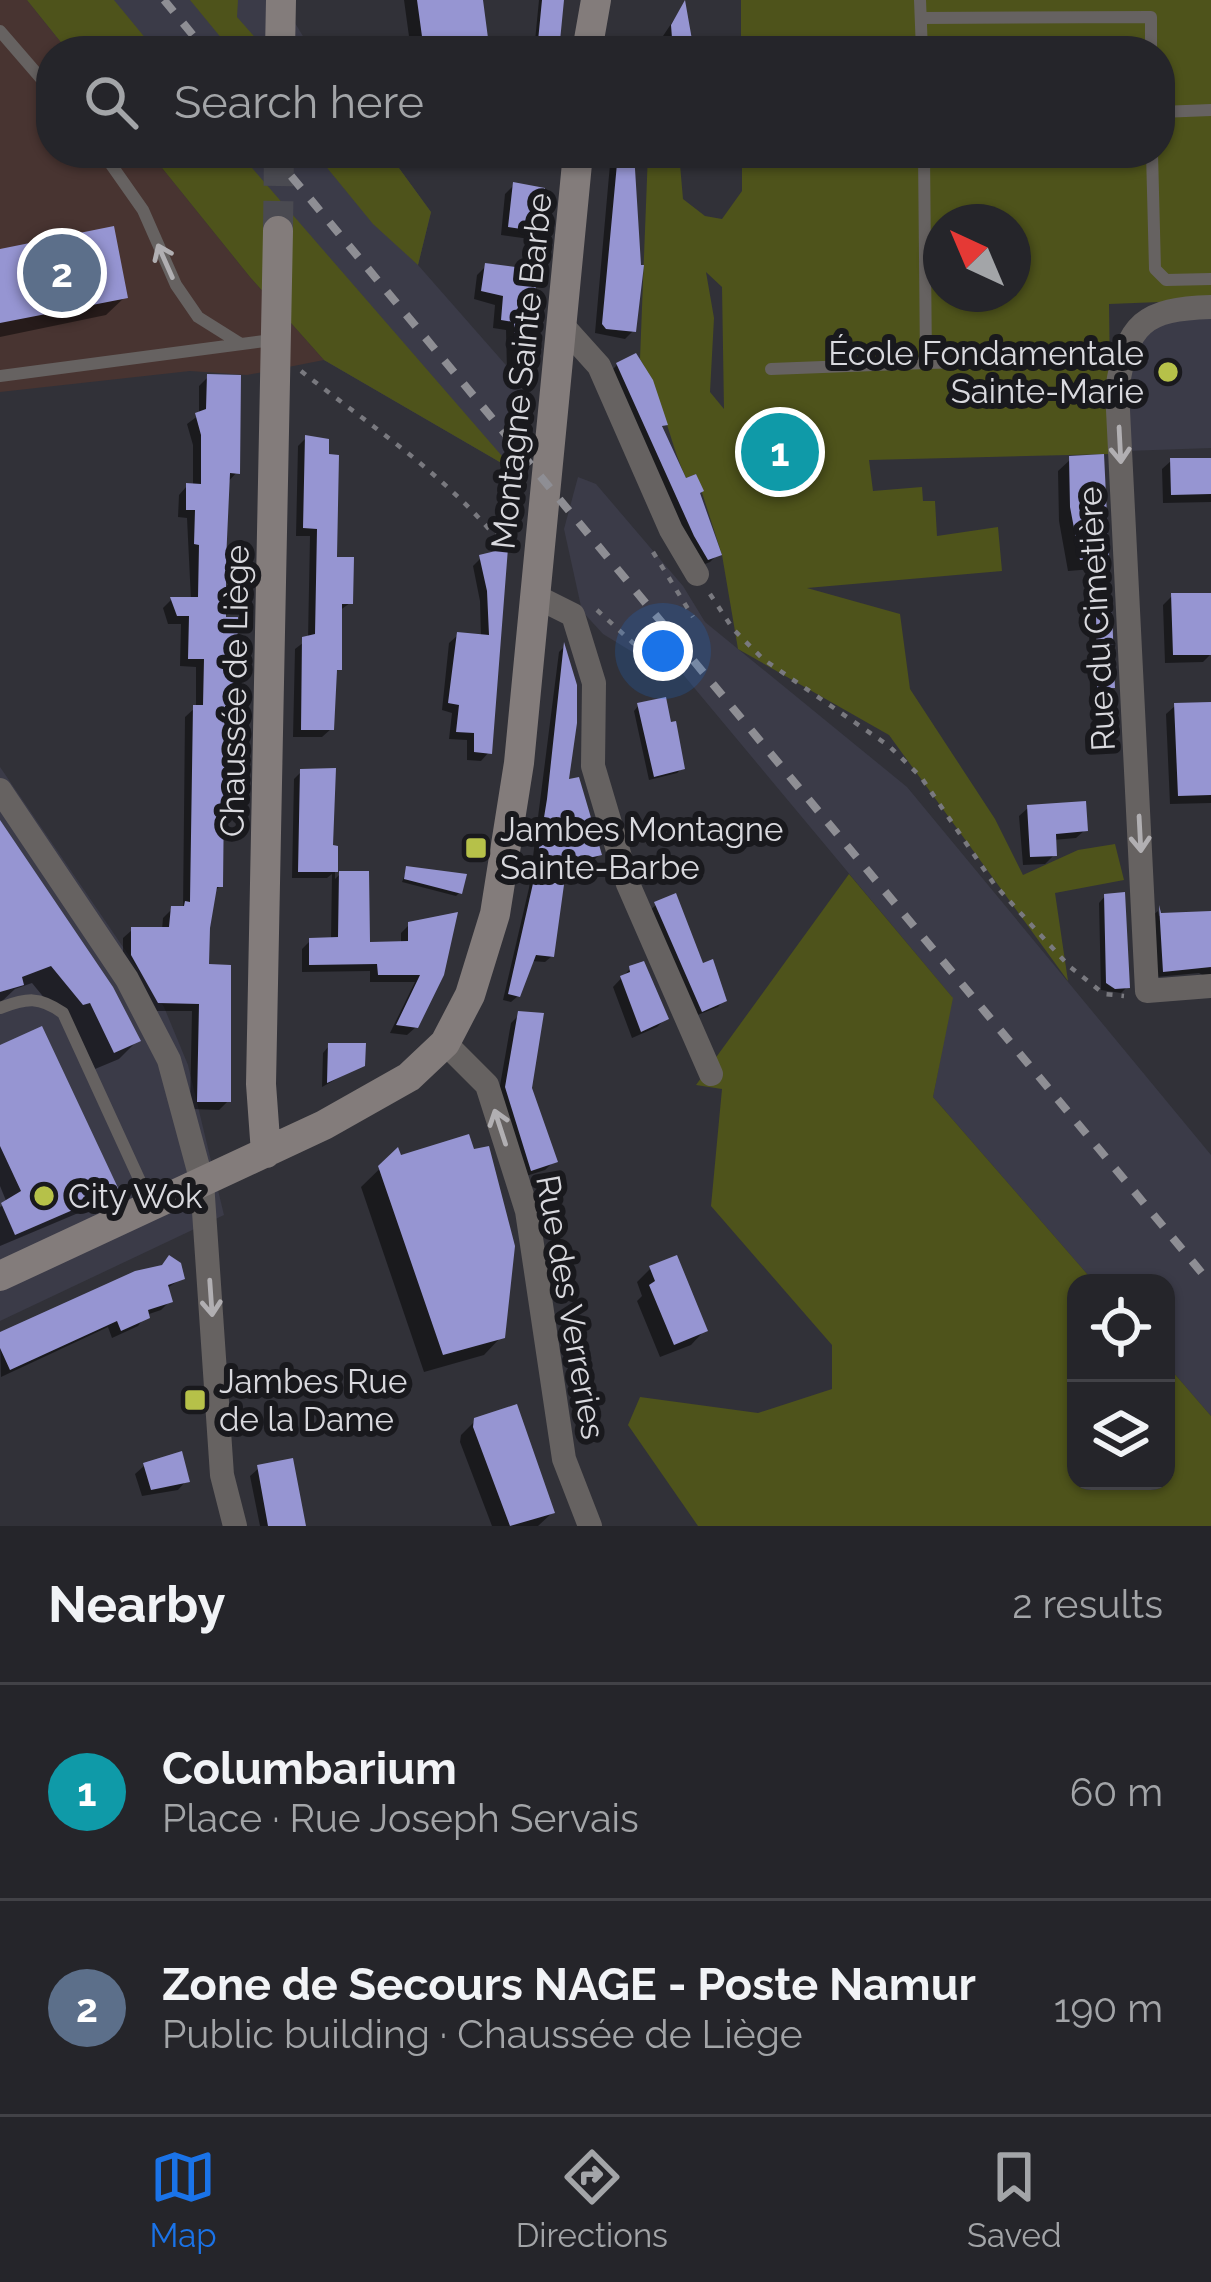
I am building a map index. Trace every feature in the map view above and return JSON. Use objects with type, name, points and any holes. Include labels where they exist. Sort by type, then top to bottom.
[{"type":"main road","points":[[280,0],[280,36]]},
{"type":"main road","points":[[590,36],[596,0]]},
{"type":"main road","name":"Montagne Sainte Barbe","points":[[445,1043],[470,995],[495,914],[519,763],[577,168]]},
{"type":"main road","name":"Chaussée de Liège","points":[[266,1153],[262,1060],[278,231]]},
{"type":"main road","points":[[0,1276],[266,1153],[409,1077],[445,1043]]},
{"type":"street","points":[[1122,359],[1140,325],[1169,308],[1211,307]]},
{"type":"street","points":[[563,326],[599,366],[671,530],[697,574]]},
{"type":"street","name":"Rue du Cimetière","points":[[1122,359],[1117,390],[1148,992]]},
{"type":"street","name":"Montagne Sainte Barbe","points":[[535,596],[573,615],[594,683],[593,766],[628,884],[711,1074]]},
{"type":"street","points":[[0,790],[150,1018],[169,1060],[202,1182],[223,1475],[235,1526]]},
{"type":"street","points":[[1148,992],[1211,986]]},
{"type":"street","name":"Rue des Verreries","points":[[445,1043],[487,1085],[527,1210],[564,1459],[590,1526]]},
{"type":"lane","points":[[920,0],[922,36]]},
{"type":"lane","points":[[1151,0],[1151,36]]},
{"type":"lane","points":[[921,18],[1151,17]]},
{"type":"lane","points":[[0,31],[36,73]]},
{"type":"lane","points":[[1175,111],[1211,110]]},
{"type":"lane","points":[[113,168],[142,210],[176,285],[198,317],[242,344]]},
{"type":"lane","points":[[923,168],[926,363]]},
{"type":"lane","points":[[1152,168],[1154,269],[1166,280],[1211,279]]},
{"type":"lane","points":[[0,376],[242,344],[278,346]]},
{"type":"lane","points":[[772,369],[1122,359]]},
{"type":"lane","points":[[0,1009],[28,998],[46,1000],[63,1013],[152,1206]]},
{"type":"path","points":[[278,346],[470,506],[494,535],[540,543]]},
{"type":"path","points":[[697,574],[733,628],[763,659],[890,746],[921,777],[994,884],[1069,966],[1104,994],[1119,997],[1148,992]]},
{"type":"shaded area","points":[[0,0],[27,0],[56,36],[36,36],[36,168],[162,168],[324,360],[247,375],[190,371],[0,392]]},
{"type":"shaded area","points":[[27,0],[281,0],[303,36],[56,36]]},
{"type":"shaded area","points":[[163,168],[399,168],[431,212],[418,265],[520,381],[515,471],[324,360]]},
{"type":"shaded area","name":"École Fondamentale Sainte-Marie","points":[[1211,313],[1211,448],[1126,451],[1123,390],[1144,329]]},
{"type":"shaded area","points":[[578,477],[596,484],[683,586],[705,622],[907,787],[1211,1155],[1211,1416],[1175,1374],[1175,1274],[1087,1274],[933,1097],[952,997],[676,666],[639,656],[603,634],[582,611],[564,529]]},
{"type":"shaded area","points":[[0,767],[164,1007],[188,1065],[224,1215],[0,1321]]},
{"type":"green space","points":[[27,0],[114,0],[144,36],[56,36]]},
{"type":"green space","points":[[190,0],[238,0],[237,17],[254,36],[220,36]]},
{"type":"green space","points":[[741,0],[1211,0],[1211,300],[1109,304],[1111,454],[869,460],[873,491],[922,487],[923,501],[935,501],[937,536],[998,527],[1002,571],[807,588],[900,614],[910,689],[995,819],[1023,875],[1078,850],[1115,844],[1124,880],[1055,893],[1068,981],[889,735],[738,649],[722,555],[696,474],[686,478],[640,359],[647,168],[680,168],[683,199],[705,216],[722,219],[742,191],[742,168],[1175,168],[1175,36],[741,36]],"holes":[[[706,272],[722,287],[724,409],[710,392],[714,318]]]},
{"type":"green space","points":[[162,168],[252,168],[515,471],[324,360]]},
{"type":"green space","points":[[327,168],[399,168],[431,212],[418,265],[373,224]]},
{"type":"green space","points":[[849,874],[953,998],[933,1097],[1087,1274],[1067,1274],[1067,1490],[1175,1490],[1175,1374],[1211,1416],[1211,1526],[698,1526],[628,1425],[640,1397],[758,1413],[832,1389],[832,1345],[711,1206],[722,1089],[696,1085]]},
{"type":"building","points":[[417,0],[483,0],[488,36],[422,36]]},
{"type":"building","points":[[542,0],[564,0],[560,36],[538,36]]},
{"type":"building","points":[[685,0],[691,36],[672,36],[671,25]]},
{"type":"building","points":[[617,168],[635,168],[644,265],[636,332],[606,329],[602,324]]},
{"type":"building","points":[[513,182],[545,188],[541,232],[508,227]]},
{"type":"building","points":[[114,226],[128,298],[0,323],[0,249]]},
{"type":"building","points":[[485,263],[538,270],[527,364],[514,363],[514,322],[501,320],[503,296],[481,291]]},
{"type":"building","points":[[636,353],[653,380],[668,425],[662,426],[686,478],[696,474],[704,491],[700,493],[722,555],[708,560],[694,536],[616,363]]},
{"type":"building","points":[[207,374],[241,375],[240,474],[230,473],[226,561],[226,617],[238,617],[236,706],[225,706],[223,887],[217,887],[209,964],[231,965],[231,1102],[197,1102],[199,1004],[158,1003],[131,955],[131,927],[169,927],[171,906],[190,902],[193,705],[203,705],[204,659],[188,659],[189,616],[177,616],[170,597],[198,597],[199,545],[194,544],[195,510],[186,510],[186,483],[201,484],[201,435],[195,413],[206,409]]},
{"type":"building","points":[[305,435],[329,439],[329,454],[339,455],[337,557],[354,557],[353,604],[342,604],[342,670],[337,670],[334,730],[301,730],[302,637],[315,634],[317,529],[303,528]]},
{"type":"building","points":[[1104,454],[1109,558],[1080,560],[1070,507],[1069,456]]},
{"type":"building","points":[[1170,458],[1211,458],[1211,494],[1171,495]]},
{"type":"building","points":[[508,548],[492,754],[474,752],[474,733],[456,732],[459,705],[448,703],[457,632],[489,635],[479,555]]},
{"type":"building","points":[[1171,593],[1211,593],[1211,655],[1173,655]]},
{"type":"building","points":[[1096,611],[1112,611],[1115,688],[1097,688]]},
{"type":"building","points":[[564,642],[577,685],[569,779],[579,777],[602,855],[567,863],[554,957],[536,955],[520,997],[508,994],[547,799]]},
{"type":"building","points":[[666,697],[685,769],[654,777],[637,703]]},
{"type":"building","points":[[1211,702],[1211,795],[1178,796],[1174,703]]},
{"type":"building","points":[[336,768],[333,845],[338,846],[338,872],[298,872],[300,769]]},
{"type":"building","points":[[1086,801],[1088,831],[1056,834],[1057,856],[1030,857],[1027,805]]},
{"type":"building","points":[[0,820],[113,987],[141,1041],[114,1053],[90,1003],[83,1005],[51,966],[22,977],[24,985],[0,992]]},
{"type":"building","points":[[406,866],[467,874],[462,894],[404,879]]},
{"type":"building","points":[[339,871],[369,871],[370,942],[408,941],[408,922],[458,912],[444,975],[418,1028],[396,1025],[420,975],[378,975],[377,964],[309,965],[309,938],[338,937]]},
{"type":"building","points":[[1125,892],[1130,988],[1115,989],[1106,983],[1104,894]]},
{"type":"building","points":[[676,893],[703,963],[713,959],[727,1001],[702,1012],[654,902]]},
{"type":"building","points":[[1159,905],[1161,913],[1211,911],[1211,967],[1163,972]]},
{"type":"building","points":[[644,961],[669,1019],[641,1032],[620,976],[630,972],[629,966]]},
{"type":"building","points":[[518,1011],[544,1013],[532,1088],[558,1162],[531,1171],[505,1087]]},
{"type":"building","points":[[42,1026],[119,1190],[15,1235],[1,1203],[21,1191],[0,1146],[0,1045]]},
{"type":"building","points":[[328,1043],[366,1043],[365,1066],[327,1083]]},
{"type":"building","points":[[469,1134],[474,1149],[489,1146],[515,1246],[505,1338],[443,1355],[378,1166],[398,1147],[401,1155]]},
{"type":"building","points":[[169,1255],[181,1263],[185,1279],[168,1285],[173,1302],[148,1310],[150,1318],[121,1331],[117,1321],[10,1370],[0,1348],[0,1332],[135,1271],[162,1265]]},
{"type":"building","points":[[677,1255],[708,1331],[674,1345],[649,1285],[655,1281],[649,1266]]},
{"type":"building","points":[[517,1404],[555,1513],[510,1526],[473,1427],[474,1418]]},
{"type":"building","points":[[182,1451],[190,1482],[151,1490],[143,1463]]},
{"type":"building","points":[[293,1458],[306,1526],[268,1526],[257,1465]]},
{"type":"tunnel","points":[[278,231],[279,168]]},
{"type":"railway","points":[[164,0],[194,36]]},
{"type":"railway","points":[[284,168],[1211,1284]]},
{"type":"place","name":"Zone de Secours NAGE - Poste Namur","points":[[62,273]]},
{"type":"place","name":"École Fondamentale Sainte-Marie","points":[[1168,372]]},
{"type":"place","name":"Columbarium","points":[[780,452]]},
{"type":"place","name":"Jambes Montagne Sainte-Barbe","points":[[476,848]]},
{"type":"place","name":"City Wok","points":[[44,1196]]},
{"type":"place","name":"Jambes Rue de la Dame","points":[[195,1400]]}]
